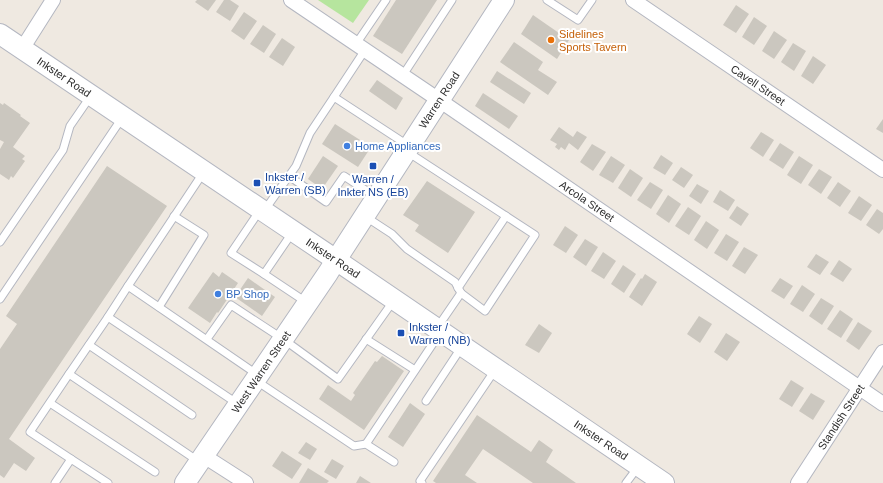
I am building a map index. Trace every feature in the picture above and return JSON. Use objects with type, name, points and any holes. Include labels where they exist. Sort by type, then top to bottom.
[{"type":"main road","name":"Warren Road","points":[[336,260],[504,0]]},
{"type":"main road","name":"Inkster Road","points":[[0,34],[664,483]]},
{"type":"main road","name":"West Warren Street","points":[[185,483],[336,260]]},
{"type":"street","points":[[22,49],[53,0]]},
{"type":"street","name":"Arcola Street","points":[[291,0],[883,404]]},
{"type":"street","name":"Cavell Street","points":[[633,0],[883,170]]},
{"type":"street","name":"Standish Street","points":[[798,483],[883,352]]},
{"type":"street","points":[[202,459],[246,483]]},
{"type":"lane","points":[[308,303],[231,253],[296,166],[310,133],[334,97],[386,0]]},
{"type":"lane","points":[[403,75],[452,0]]},
{"type":"lane","points":[[548,0],[578,20],[592,0]]},
{"type":"lane","points":[[0,242],[63,150],[70,126],[91,95]]},
{"type":"lane","points":[[334,97],[535,235],[485,311],[460,291],[455,282],[407,249],[392,234],[364,216]]},
{"type":"lane","points":[[0,299],[123,116]]},
{"type":"lane","points":[[108,483],[30,432],[204,171]]},
{"type":"lane","points":[[289,176],[326,202],[344,176],[376,197]]},
{"type":"lane","points":[[159,307],[204,235],[174,216]]},
{"type":"lane","points":[[366,444],[415,370],[460,291],[506,216]]},
{"type":"lane","points":[[264,274],[293,231]]},
{"type":"lane","points":[[128,286],[207,339],[257,378],[354,446],[366,444],[394,462]]},
{"type":"lane","points":[[207,339],[231,305],[283,339],[338,379],[394,299]]},
{"type":"lane","points":[[108,317],[238,404]]},
{"type":"lane","points":[[366,339],[415,370]]},
{"type":"lane","points":[[88,345],[192,415]]},
{"type":"lane","points":[[426,401],[462,346]]},
{"type":"lane","points":[[422,483],[420,481],[496,369]]},
{"type":"lane","points":[[69,374],[202,459]]},
{"type":"lane","points":[[50,403],[155,472]]},
{"type":"lane","points":[[55,483],[71,459]]},
{"type":"lane","points":[[626,483],[639,466]]},
{"type":"green space","points":[[318,0],[369,0],[353,23]]},
{"type":"building","points":[[197,0],[216,0],[208,11],[195,2]]},
{"type":"building","points":[[224,0],[230,0],[239,6],[230,21],[216,12]]},
{"type":"building","points":[[396,0],[437,0],[402,54],[373,36]]},
{"type":"building","points":[[736,5],[749,14],[736,33],[723,25]]},
{"type":"building","points":[[244,12],[257,21],[244,40],[231,31]]},
{"type":"building","points":[[533,15],[569,40],[557,59],[521,34]]},
{"type":"building","points":[[754,17],[767,26],[754,45],[742,37]]},
{"type":"building","points":[[263,25],[276,34],[264,53],[250,44]]},
{"type":"building","points":[[774,31],[787,40],[774,59],[762,51]]},
{"type":"building","points":[[282,38],[295,47],[283,66],[269,57]]},
{"type":"building","points":[[514,42],[543,62],[538,70],[557,82],[548,95],[500,62]]},
{"type":"building","points":[[793,43],[806,51],[794,71],[781,62]]},
{"type":"building","points":[[813,56],[826,65],[813,84],[801,76]]},
{"type":"building","points":[[497,71],[531,93],[524,104],[490,82]]},
{"type":"building","points":[[377,80],[403,98],[396,110],[369,91]]},
{"type":"building","points":[[483,93],[518,116],[509,129],[475,106]]},
{"type":"building","points":[[0,103],[3,105],[4,103],[30,123],[13,147],[25,156],[22,159],[25,161],[13,178],[11,176],[9,180],[0,174],[0,149],[4,142],[0,140]]},
{"type":"building","points":[[883,119],[883,133],[876,129]]},
{"type":"building","name":"Home Appliances","points":[[335,124],[371,147],[358,167],[322,144]]},
{"type":"building","points":[[559,127],[573,137],[577,131],[587,137],[578,150],[569,143],[565,150],[561,147],[559,150],[555,147],[557,144],[550,140]]},
{"type":"building","points":[[761,132],[774,140],[763,157],[750,148]]},
{"type":"building","points":[[780,143],[794,152],[783,169],[769,160]]},
{"type":"building","points":[[592,144],[606,152],[593,171],[580,162]]},
{"type":"building","points":[[661,155],[673,163],[665,175],[653,168]]},
{"type":"building","points":[[323,156],[338,166],[322,189],[308,179]]},
{"type":"building","points":[[611,156],[625,165],[613,183],[599,175]]},
{"type":"building","points":[[799,156],[813,165],[801,184],[787,175]]},
{"type":"building","points":[[107,166],[167,206],[9,439],[35,458],[26,471],[14,463],[4,478],[0,475],[0,349],[17,324],[6,316]]},
{"type":"building","points":[[681,167],[693,175],[684,188],[672,180]]},
{"type":"building","points":[[630,169],[643,178],[631,197],[618,188]]},
{"type":"building","points":[[819,169],[832,177],[821,194],[808,185]]},
{"type":"building","points":[[427,181],[475,212],[448,253],[415,231],[419,225],[403,215]]},
{"type":"building","points":[[650,182],[663,190],[651,209],[637,200]]},
{"type":"building","points":[[838,182],[851,191],[840,207],[827,198]]},
{"type":"building","points":[[697,184],[709,191],[701,204],[689,196]]},
{"type":"building","points":[[720,190],[735,200],[728,211],[713,202]]},
{"type":"building","points":[[668,195],[681,204],[669,223],[656,214]]},
{"type":"building","points":[[859,196],[872,205],[861,221],[848,213]]},
{"type":"building","points":[[737,206],[749,214],[741,226],[729,218]]},
{"type":"building","points":[[688,207],[701,216],[689,235],[675,226]]},
{"type":"building","points":[[877,209],[883,213],[883,229],[879,234],[866,225]]},
{"type":"building","points":[[706,221],[719,230],[707,249],[694,240]]},
{"type":"building","points":[[565,226],[578,235],[566,253],[553,245]]},
{"type":"building","points":[[726,234],[739,242],[727,261],[714,253]]},
{"type":"building","points":[[585,239],[598,247],[586,266],[573,257]]},
{"type":"building","points":[[744,247],[758,255],[745,274],[732,266]]},
{"type":"building","points":[[603,252],[616,261],[604,279],[591,271]]},
{"type":"building","points":[[816,254],[829,262],[820,275],[807,267]]},
{"type":"building","points":[[839,260],[852,269],[843,282],[830,274]]},
{"type":"building","points":[[623,265],[636,274],[624,293],[611,284]]},
{"type":"building","points":[[213,272],[219,277],[222,272],[238,283],[210,323],[188,308]]},
{"type":"building","points":[[645,274],[657,282],[642,306],[629,297]]},
{"type":"building","points":[[248,278],[275,297],[262,316],[235,297]]},
{"type":"building","points":[[780,278],[793,286],[784,299],[771,291]]},
{"type":"building","points":[[802,285],[815,294],[803,312],[790,304]]},
{"type":"building","points":[[821,298],[834,306],[822,325],[809,316]]},
{"type":"building","points":[[840,310],[853,319],[841,338],[827,329]]},
{"type":"building","points":[[699,316],[712,324],[700,343],[687,334]]},
{"type":"building","points":[[858,322],[872,331],[859,350],[846,341]]},
{"type":"building","points":[[539,324],[552,333],[539,353],[525,345]]},
{"type":"building","points":[[726,333],[740,342],[727,361],[714,352]]},
{"type":"building","points":[[382,356],[404,371],[364,430],[319,399],[328,385],[351,401],[355,395],[353,393],[375,361],[377,362]]},
{"type":"building","points":[[791,380],[804,388],[792,407],[779,399]]},
{"type":"building","points":[[811,393],[825,401],[813,420],[799,411]]},
{"type":"building","points":[[410,403],[425,414],[403,447],[388,437]]},
{"type":"building","points":[[477,415],[531,452],[539,440],[553,450],[546,462],[576,483],[533,483],[483,449],[465,475],[477,483],[436,483],[433,481]]},
{"type":"building","points":[[306,442],[317,449],[310,460],[298,453]]},
{"type":"building","points":[[282,451],[302,464],[292,479],[272,466]]},
{"type":"building","points":[[332,459],[344,466],[336,479],[324,472]]},
{"type":"building","points":[[308,468],[329,481],[327,483],[299,483]]},
{"type":"building","points":[[360,476],[371,483],[356,483]]},
{"type":"place","name":"Sidelines Sports Tavern","points":[[551,40]]},
{"type":"place","name":"Home Appliances","points":[[347,146]]},
{"type":"place","name":"Warren / Inkter NS (EB)","points":[[373,166]]},
{"type":"place","name":"Inkster / Warren (SB)","points":[[257,183]]},
{"type":"place","name":"BP Shop","points":[[218,294]]},
{"type":"place","name":"Inkster / Warren (NB)","points":[[401,333]]}]
